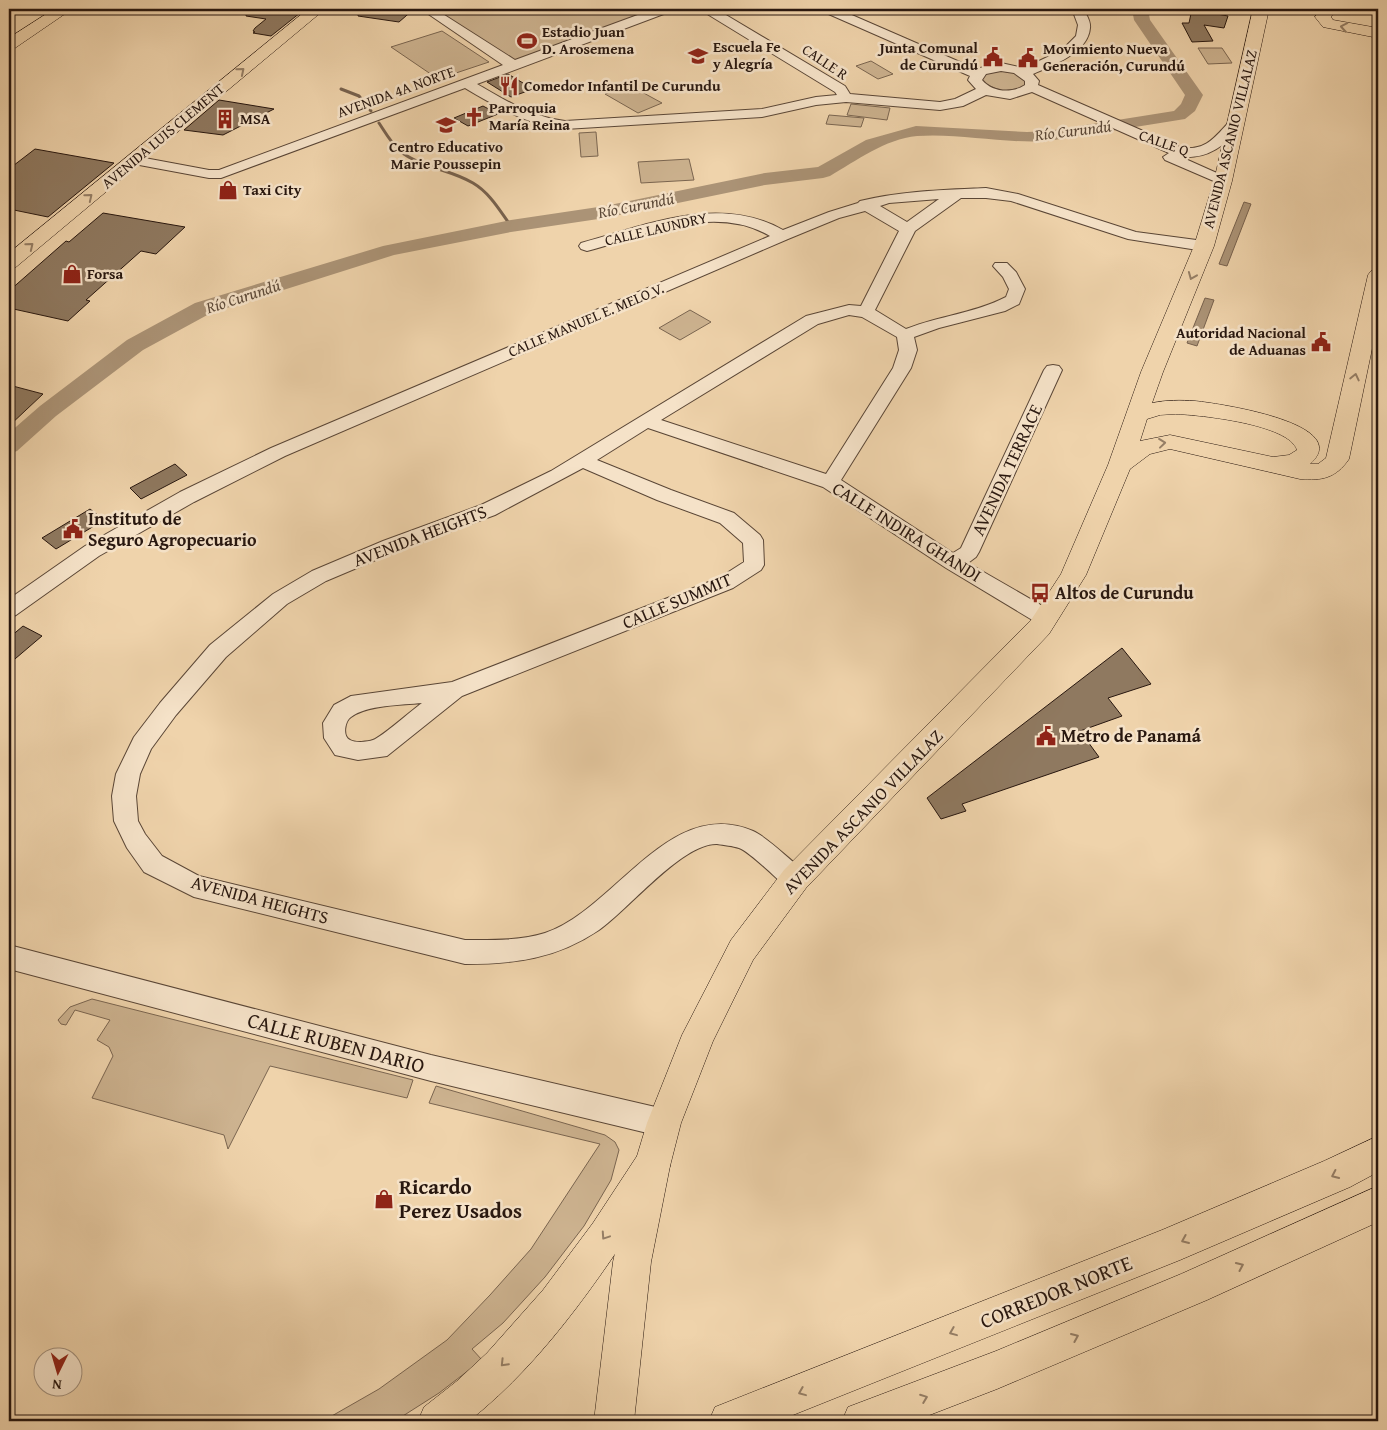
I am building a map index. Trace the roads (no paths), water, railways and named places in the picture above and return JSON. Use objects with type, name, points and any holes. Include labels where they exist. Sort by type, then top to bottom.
[{"type":"main road","points":[[9,45],[64,9]]},
{"type":"main road","name":"AVENIDA LUIS CLEMENT","points":[[9,263],[317,9]]},
{"type":"main road","name":"AVENIDA ASCANIO VILLALAZ","points":[[614,1421],[632,1262],[652,1166],[664,1123],[699,1035],[742,950],[795,880],[1040,627],[1060,599],[1073,574],[1120,465],[1154,369],[1204,246],[1224,175],[1261,9]]},
{"type":"main road","points":[[1329,9],[1323,17],[1328,24],[1378,33]]},
{"type":"main road","name":"AVENIDA ASCANIO VILLALAZ","points":[[1120,465],[1141,448],[1167,442],[1306,472],[1328,469],[1337,459],[1378,275]]},
{"type":"main road","points":[[1154,369],[1163,388],[1180,396],[1319,432],[1333,432],[1344,424]]},
{"type":"main road","points":[[1137,415],[1166,408],[1222,412],[1285,428],[1300,437],[1306,445],[1307,455],[1300,461],[1283,464],[1265,464]]},
{"type":"main road","name":"CORREDOR NORTE","points":[[729,1421],[1168,1247],[1337,1174],[1378,1153]]},
{"type":"main road","points":[[438,1421],[468,1398],[521,1345],[600,1243],[652,1166]]},
{"type":"main road","points":[[862,1421],[997,1370],[1185,1290],[1378,1204]]},
{"type":"street","points":[[427,9],[513,65]]},
{"type":"street","name":"AVENIDA 4A NORTE","points":[[134,160],[209,174],[221,174],[665,9]]},
{"type":"street","name":"CALLE R","points":[[708,9],[840,89],[846,98]]},
{"type":"street","points":[[828,9],[982,71],[1001,68],[1024,73],[1031,78],[1025,90],[1002,94],[986,90],[975,80],[982,71]]},
{"type":"street","points":[[846,9],[982,71]]},
{"type":"street","points":[[1024,73],[1067,52],[1078,42],[1084,32],[1084,25],[1078,9]]},
{"type":"street","points":[[466,83],[527,118],[551,124],[732,116],[766,113],[816,101],[846,98],[940,106],[958,103],[986,90]]},
{"type":"street","name":"CALLE Q","points":[[1025,90],[1085,121],[1179,152],[1202,153],[1213,147],[1235,124]]},
{"type":"street","name":"CALLE Q","points":[[1025,90],[1099,118],[1126,134],[1224,175]]},
{"type":"street","points":[[1179,152],[1224,175]]},
{"type":"street","points":[[830,482],[902,368],[908,350],[905,335],[866,312],[908,229],[915,222],[958,193]]},
{"type":"street","name":"CALLE MANUEL E. MELO V.","points":[[9,610],[92,551],[188,498],[278,452],[782,236],[865,204],[888,199],[958,193],[986,193],[1013,197],[1134,236],[1204,246]]},
{"type":"street","points":[[865,204],[908,229]]},
{"type":"street","name":"CALLE LAUNDRY","points":[[587,246],[702,216],[742,218],[767,226],[782,236]]},
{"type":"street","points":[[905,335],[933,324],[999,307],[1013,300],[1017,289],[1010,275],[1001,266]]},
{"type":"street","name":"AVENIDA HEIGHTS","points":[[795,880],[747,838],[716,834],[674,850],[590,922],[549,944],[504,952],[465,952],[194,886],[153,864],[136,841],[126,820],[124,796],[128,774],[142,744],[168,709],[218,651],[280,598],[319,576],[488,510],[558,475],[648,422],[785,335],[812,320],[849,310],[866,312]]},
{"type":"street","name":"AVENIDA TERRACE","points":[[954,563],[970,552],[1054,370]]},
{"type":"street","name":"CALLE INDIRA GHANDI","points":[[648,422],[830,482],[954,563],[1046,618]]},
{"type":"street","name":"CALLE SUMMIT","points":[[454,690],[726,583],[754,565],[753,540],[727,518],[664,495],[582,461]]},
{"type":"street","points":[[454,690],[379,748],[358,751],[343,748],[335,738],[334,723],[342,711],[359,702],[454,690]]},
{"type":"street","name":"CALLE RUBEN DARIO","points":[[9,957],[430,1068],[664,1123]]},
{"type":"waterway","name":"Río Curundú","points":[[9,446],[48,411],[135,345],[203,308],[390,250],[511,226],[605,212],[765,179],[823,172],[872,144],[916,131],[1027,137],[1048,136],[1179,115],[1189,107],[1194,95],[1142,20],[1140,9]]},
{"type":"waterway","points":[[341,89],[359,96],[371,111]]},
{"type":"waterway","points":[[379,123],[394,145],[408,157],[455,174],[479,187],[511,226]]},
{"type":"place","name":"Estadio Juan D. Arosemena","points":[[527,41]]},
{"type":"place","name":"Escuela Fe y Alegría","points":[[698,56]]},
{"type":"place","name":"Junta Comunal de Curundú","points":[[993,57]]},
{"type":"place","name":"Movimiento Nueva Generación, Curundú","points":[[1028,58]]},
{"type":"place","name":"Comedor Infantil De Curundu","points":[[509,86]]},
{"type":"place","name":"Parroquia María Reina","points":[[474,117]]},
{"type":"place","name":"MSA","points":[[225,119]]},
{"type":"place","name":"Centro Educativo Marie Poussepin","points":[[446,125]]},
{"type":"place","name":"Taxi City","points":[[228,190]]},
{"type":"place","name":"Forsa","points":[[72,274]]},
{"type":"place","name":"Autoridad Nacional de Aduanas","points":[[1321,342]]},
{"type":"place","name":"Instituto de Seguro Agropecuario","points":[[73,529]]},
{"type":"place","name":"Altos de Curundu","points":[[1040,593]]},
{"type":"place","name":"Metro de Panamá","points":[[1046,736]]},
{"type":"place","name":"Ricardo Perez Usados","points":[[384,1199]]}]
